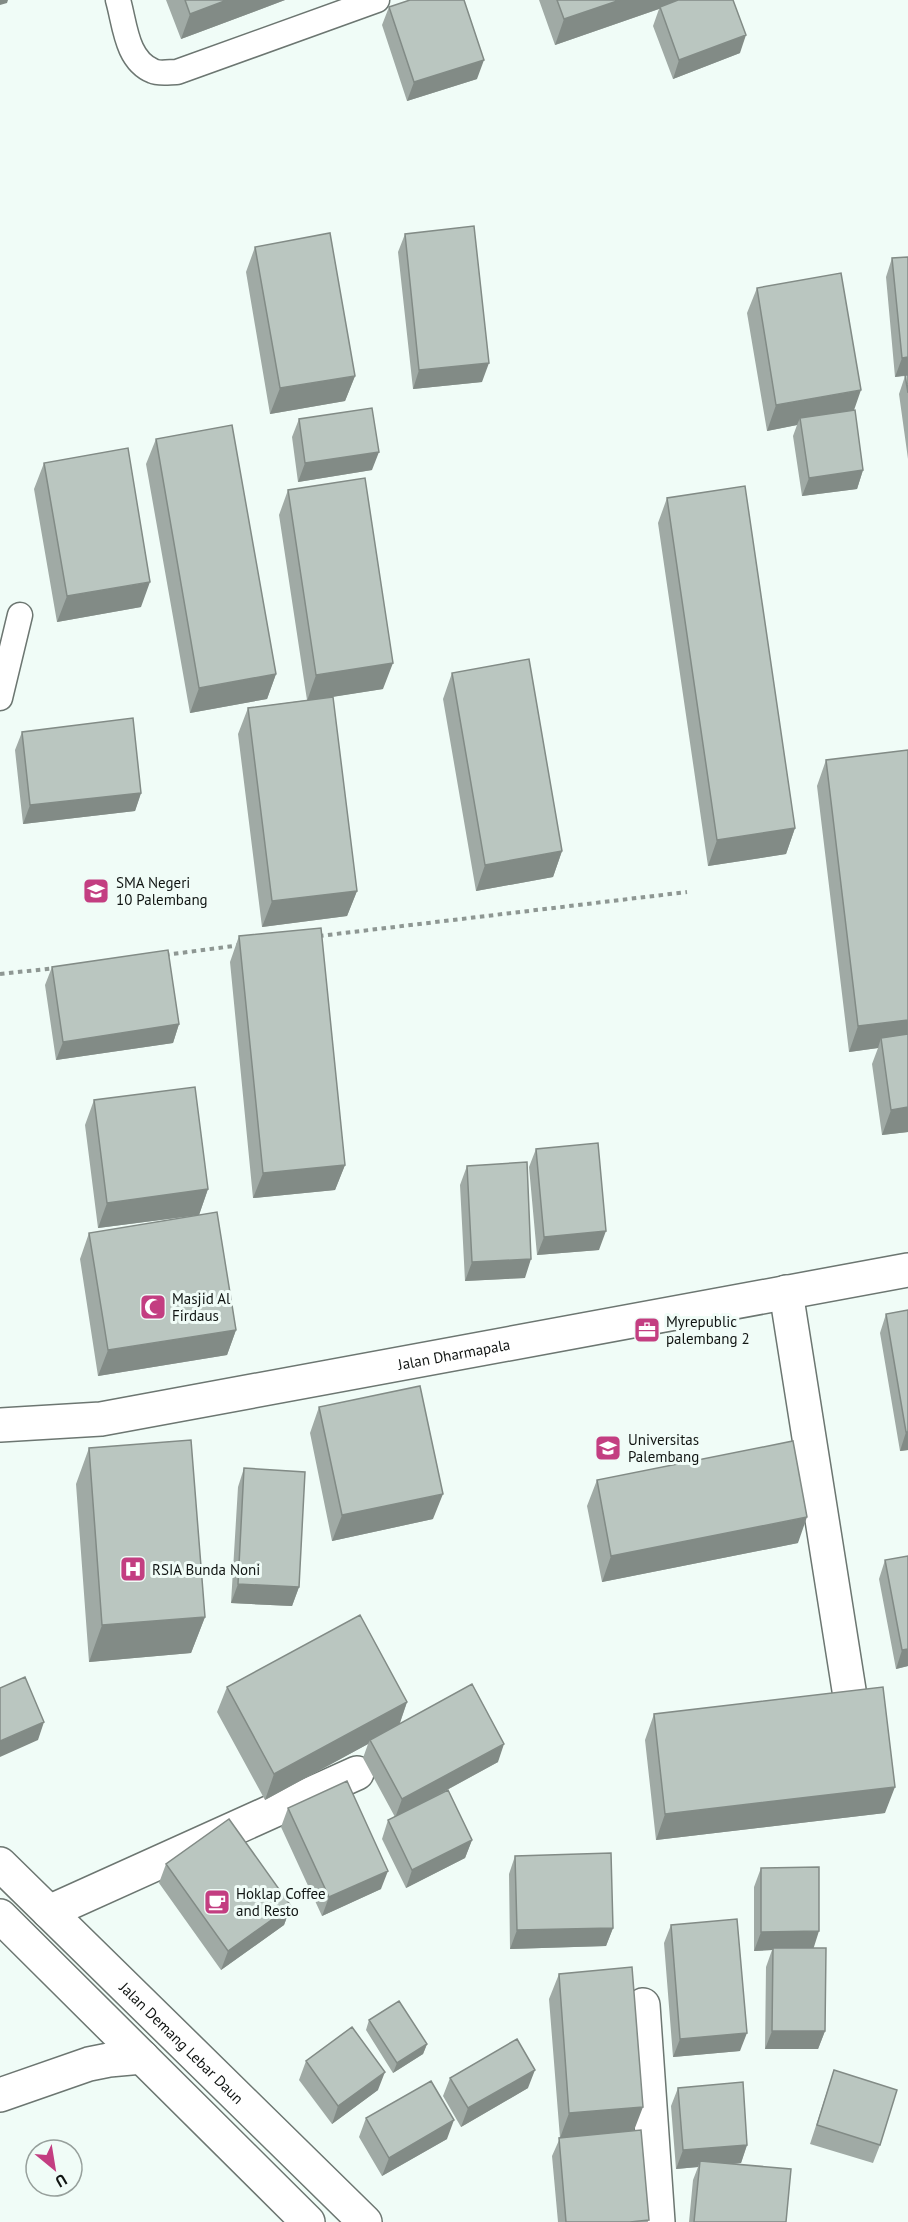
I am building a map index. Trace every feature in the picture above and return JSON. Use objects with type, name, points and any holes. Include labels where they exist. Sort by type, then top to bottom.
[{"type":"main road","name":"Jalan Dharmapala","points":[[0,1425],[101,1419],[908,1270]]},
{"type":"main road","points":[[786,1293],[849,1690]]},
{"type":"main road","points":[[50,1912],[357,1773]]},
{"type":"main road","name":"Jalan Demang Lebar Daun","points":[[0,1864],[365,2222]]},
{"type":"main road","points":[[0,1916],[308,2222]]},
{"type":"main road","points":[[643,2005],[658,2222]]},
{"type":"main road","points":[[0,2095],[88,2064],[142,2056]]},
{"type":"lane","points":[[118,0],[132,51],[140,62],[154,72],[177,72],[377,0]]},
{"type":"lane","points":[[0,698],[20,615]]},
{"type":"path","points":[[308,937],[687,892]]},
{"type":"path","points":[[154,956],[249,945]]},
{"type":"path","points":[[0,974],[59,967]]},
{"type":"building","points":[[185,0],[227,0],[190,14]]},
{"type":"building","points":[[410,0],[464,0],[484,60],[414,82],[389,7]]},
{"type":"building","points":[[557,0],[620,0],[564,19]]},
{"type":"building","points":[[678,0],[733,0],[746,35],[679,60],[660,7]]},
{"type":"building","points":[[474,226],[489,363],[419,370],[405,234]]},
{"type":"building","points":[[330,233],[355,376],[280,388],[255,247]]},
{"type":"building","points":[[908,257],[908,357],[902,358],[892,258]]},
{"type":"building","points":[[841,273],[861,390],[776,405],[757,288]]},
{"type":"building","points":[[905,375],[908,375],[908,393]]},
{"type":"building","points":[[372,408],[379,452],[305,463],[299,419]]},
{"type":"building","points":[[855,410],[863,470],[809,478],[800,418]]},
{"type":"building","points":[[232,425],[276,674],[199,688],[156,439]]},
{"type":"building","points":[[128,448],[150,582],[67,596],[44,463]]},
{"type":"building","points":[[365,478],[393,663],[316,675],[288,490]]},
{"type":"building","points":[[745,486],[795,828],[717,840],[667,498]]},
{"type":"building","points":[[529,659],[562,851],[485,865],[452,673]]},
{"type":"building","points":[[333,697],[357,891],[272,901],[248,708]]},
{"type":"building","points":[[133,718],[141,793],[30,805],[22,732]]},
{"type":"building","points":[[908,750],[908,1020],[858,1026],[826,760]]},
{"type":"building","points":[[321,928],[345,1165],[263,1173],[239,936]]},
{"type":"building","points":[[168,950],[179,1024],[63,1042],[52,967]]},
{"type":"building","points":[[908,1034],[908,1107],[891,1110],[881,1038]]},
{"type":"building","points":[[195,1087],[208,1189],[107,1203],[94,1100]]},
{"type":"building","points":[[598,1143],[606,1231],[544,1237],[536,1149]]},
{"type":"building","points":[[527,1162],[531,1259],[472,1262],[467,1166]]},
{"type":"building","name":"Masjid Al Firdaus","points":[[217,1212],[236,1330],[108,1350],[89,1233]]},
{"type":"building","points":[[908,1310],[908,1432],[906,1432],[886,1314]]},
{"type":"building","points":[[420,1386],[443,1494],[342,1515],[319,1407]]},
{"type":"building","name":"RSIA Bunda Noni","points":[[191,1440],[205,1617],[102,1625],[89,1448]]},
{"type":"building","points":[[793,1441],[807,1517],[611,1556],[597,1480]]},
{"type":"building","points":[[244,1468],[305,1472],[299,1587],[238,1584]]},
{"type":"building","points":[[908,1556],[908,1649],[902,1650],[885,1560]]},
{"type":"building","points":[[360,1615],[407,1702],[274,1774],[227,1687]]},
{"type":"building","points":[[25,1677],[44,1722],[0,1741],[0,1688]]},
{"type":"building","points":[[472,1684],[504,1744],[402,1799],[370,1740]]},
{"type":"building","points":[[883,1687],[895,1787],[665,1814],[654,1714]]},
{"type":"building","points":[[347,1781],[388,1871],[329,1897],[288,1808]]},
{"type":"building","points":[[448,1790],[472,1840],[412,1870],[388,1820]]},
{"type":"building","points":[[229,1819],[291,1906],[228,1951],[166,1864]]},
{"type":"building","points":[[611,1853],[613,1928],[517,1930],[515,1856]]},
{"type":"building","points":[[819,1867],[819,1931],[761,1932],[761,1868]]},
{"type":"building","points":[[737,1919],[747,2033],[680,2039],[671,1925]]},
{"type":"building","points":[[773,1948],[826,1948],[825,2031],[772,2031]]},
{"type":"building","points":[[632,1967],[643,2107],[569,2113],[559,1974]]},
{"type":"building","points":[[399,2001],[427,2044],[397,2063],[369,2020]]},
{"type":"building","points":[[352,2027],[385,2072],[338,2106],[306,2061]]},
{"type":"building","points":[[517,2039],[535,2070],[468,2108],[450,2078]]},
{"type":"building","points":[[834,2070],[897,2090],[880,2145],[817,2125]]},
{"type":"building","points":[[431,2081],[454,2120],[389,2158],[366,2118]]},
{"type":"building","points":[[743,2082],[747,2145],[683,2150],[678,2088]]},
{"type":"building","points":[[641,2130],[649,2220],[566,2222],[559,2138]]},
{"type":"building","points":[[700,2161],[791,2169],[786,2222],[694,2222]]},
{"type":"place","name":"SMA Negeri 10 Palembang","points":[[96,891]]},
{"type":"place","name":"Masjid Al Firdaus","points":[[153,1307]]},
{"type":"place","name":"Myrepublic palembang 2","points":[[647,1330]]},
{"type":"place","name":"Universitas Palembang","points":[[608,1448]]},
{"type":"place","name":"RSIA Bunda Noni","points":[[133,1569]]},
{"type":"place","name":"Hoklap Coffee and Resto","points":[[217,1902]]}]
